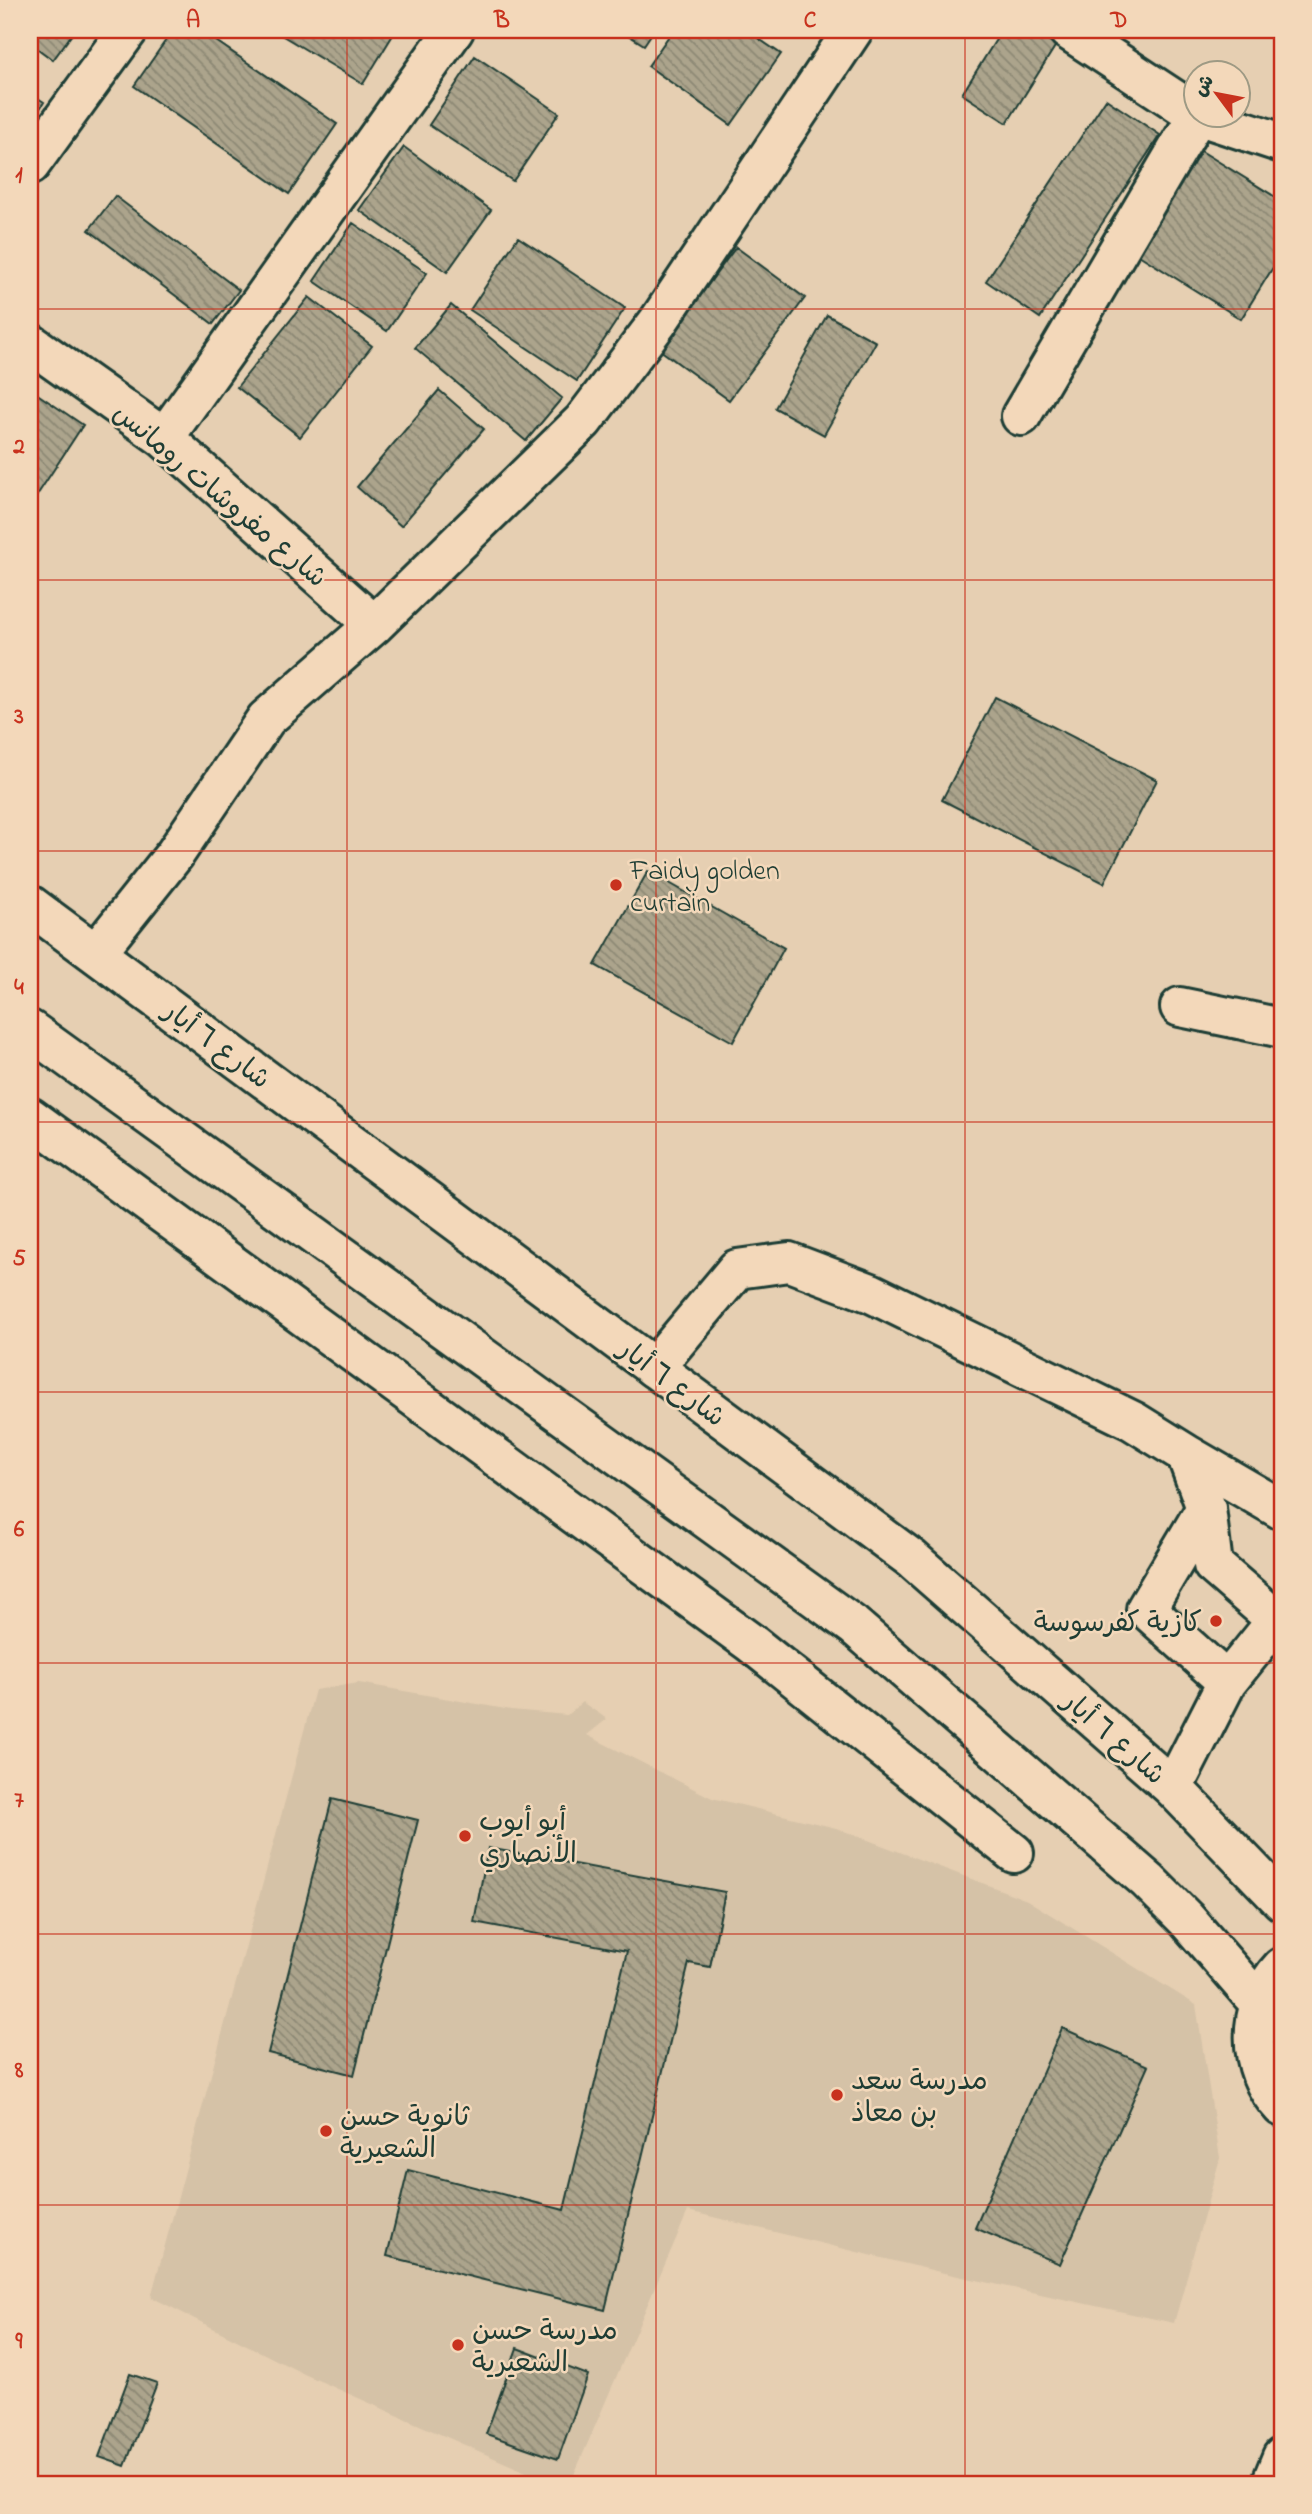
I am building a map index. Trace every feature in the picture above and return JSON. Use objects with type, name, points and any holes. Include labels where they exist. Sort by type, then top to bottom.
[{"type":"street","points":[[30,165],[128,30]]},
{"type":"street","points":[[164,438],[454,30]]},
{"type":"street","points":[[1068,30],[1182,105]]},
{"type":"street","points":[[96,953],[175,854],[267,719],[374,625],[583,421],[658,322],[847,31]]},
{"type":"street","points":[[1021,416],[1189,130]]},
{"type":"street","points":[[1243,130],[1282,143]]},
{"type":"street","name":"شارع مفروشات رومانس","points":[[30,343],[164,438],[374,625]]},
{"type":"street","name":"شارع ٦ أيار","points":[[30,905],[912,1559],[1173,1788],[1282,1900]]},
{"type":"street","points":[[1180,1007],[1282,1028]]},
{"type":"street","points":[[30,1030],[853,1625],[1148,1881],[1203,1937],[1259,2003]]},
{"type":"street","points":[[30,1117],[751,1643],[1014,1853]]},
{"type":"street","points":[[654,1368],[737,1269],[789,1262],[871,1293],[1133,1421],[1282,1510]]},
{"type":"street","points":[[1173,1788],[1227,1682],[1280,1623],[1213,1565],[1206,1508],[1186,1454]]},
{"type":"street","points":[[1206,1508],[1146,1609],[1227,1682]]},
{"type":"street","points":[[1282,1967],[1273,1977],[1259,2003],[1253,2035],[1258,2067],[1272,2096],[1282,2107]]},
{"type":"street","points":[[1271,2484],[1282,2457]]},
{"type":"shaded area","points":[[359,1683],[511,1710],[567,1715],[582,1702],[607,1719],[587,1735],[712,1798],[836,1828],[1027,1900],[1196,2005],[1220,2158],[1174,2323],[944,2273],[688,2211],[570,2484],[553,2484],[304,2374],[151,2297],[315,1690]]},
{"type":"building","points":[[30,30],[75,30],[53,60],[30,43]]},
{"type":"building","points":[[173,30],[200,30],[337,124],[289,194],[134,86]]},
{"type":"building","points":[[273,30],[396,30],[363,84]]},
{"type":"building","points":[[620,30],[654,30],[644,45]]},
{"type":"building","points":[[673,30],[746,30],[781,54],[731,125],[648,66]]},
{"type":"building","points":[[1002,30],[1032,30],[1056,45],[1007,123],[962,94]]},
{"type":"building","points":[[475,56],[559,113],[513,181],[429,125]]},
{"type":"building","points":[[30,93],[44,102],[30,125]]},
{"type":"building","points":[[1106,99],[1160,135],[1040,318],[986,281]]},
{"type":"building","points":[[404,147],[491,210],[447,272],[359,210]]},
{"type":"building","points":[[1198,149],[1282,201],[1282,253],[1241,319],[1134,252]]},
{"type":"building","points":[[115,196],[239,290],[213,324],[89,230]]},
{"type":"building","points":[[353,223],[427,273],[387,331],[314,281]]},
{"type":"building","points":[[518,237],[625,308],[577,381],[470,310]]},
{"type":"building","points":[[736,247],[805,298],[729,400],[660,350]]},
{"type":"building","points":[[309,297],[372,346],[300,437],[237,387]]},
{"type":"building","points":[[451,305],[562,398],[526,441],[415,348]]},
{"type":"building","points":[[827,315],[876,342],[824,435],[775,408]]},
{"type":"building","points":[[30,389],[83,425],[30,506]]},
{"type":"building","points":[[439,390],[484,429],[401,526],[357,487]]},
{"type":"building","points":[[995,697],[1157,780],[1104,883],[942,800]]},
{"type":"building","points":[[648,871],[784,948],[733,1042],[595,965]]},
{"type":"building","points":[[332,1799],[418,1820],[354,2075],[268,2053]]},
{"type":"building","points":[[488,1848],[725,1892],[710,1967],[689,1963],[605,2310],[387,2256],[408,2170],[564,2210],[627,1951],[474,1922]]},
{"type":"building","points":[[1062,2028],[1148,2066],[1060,2264],[975,2228]]},
{"type":"building","points":[[517,2348],[588,2375],[558,2459],[486,2434]]},
{"type":"building","points":[[130,2374],[157,2383],[125,2466],[99,2457]]},
{"type":"place","name":"Faidy golden curtain","points":[[616,885]]},
{"type":"place","name":"كازية كفرسوسة","points":[[1216,1621]]},
{"type":"place","name":"أبو أيوب الأنصاري","points":[[465,1836]]},
{"type":"place","name":"مدرسة سعد بن معاذ","points":[[837,2095]]},
{"type":"place","name":"ثانوية حسن الشعيرية","points":[[326,2131]]},
{"type":"place","name":"مدرسة حسن الشعيرية","points":[[458,2345]]}]
